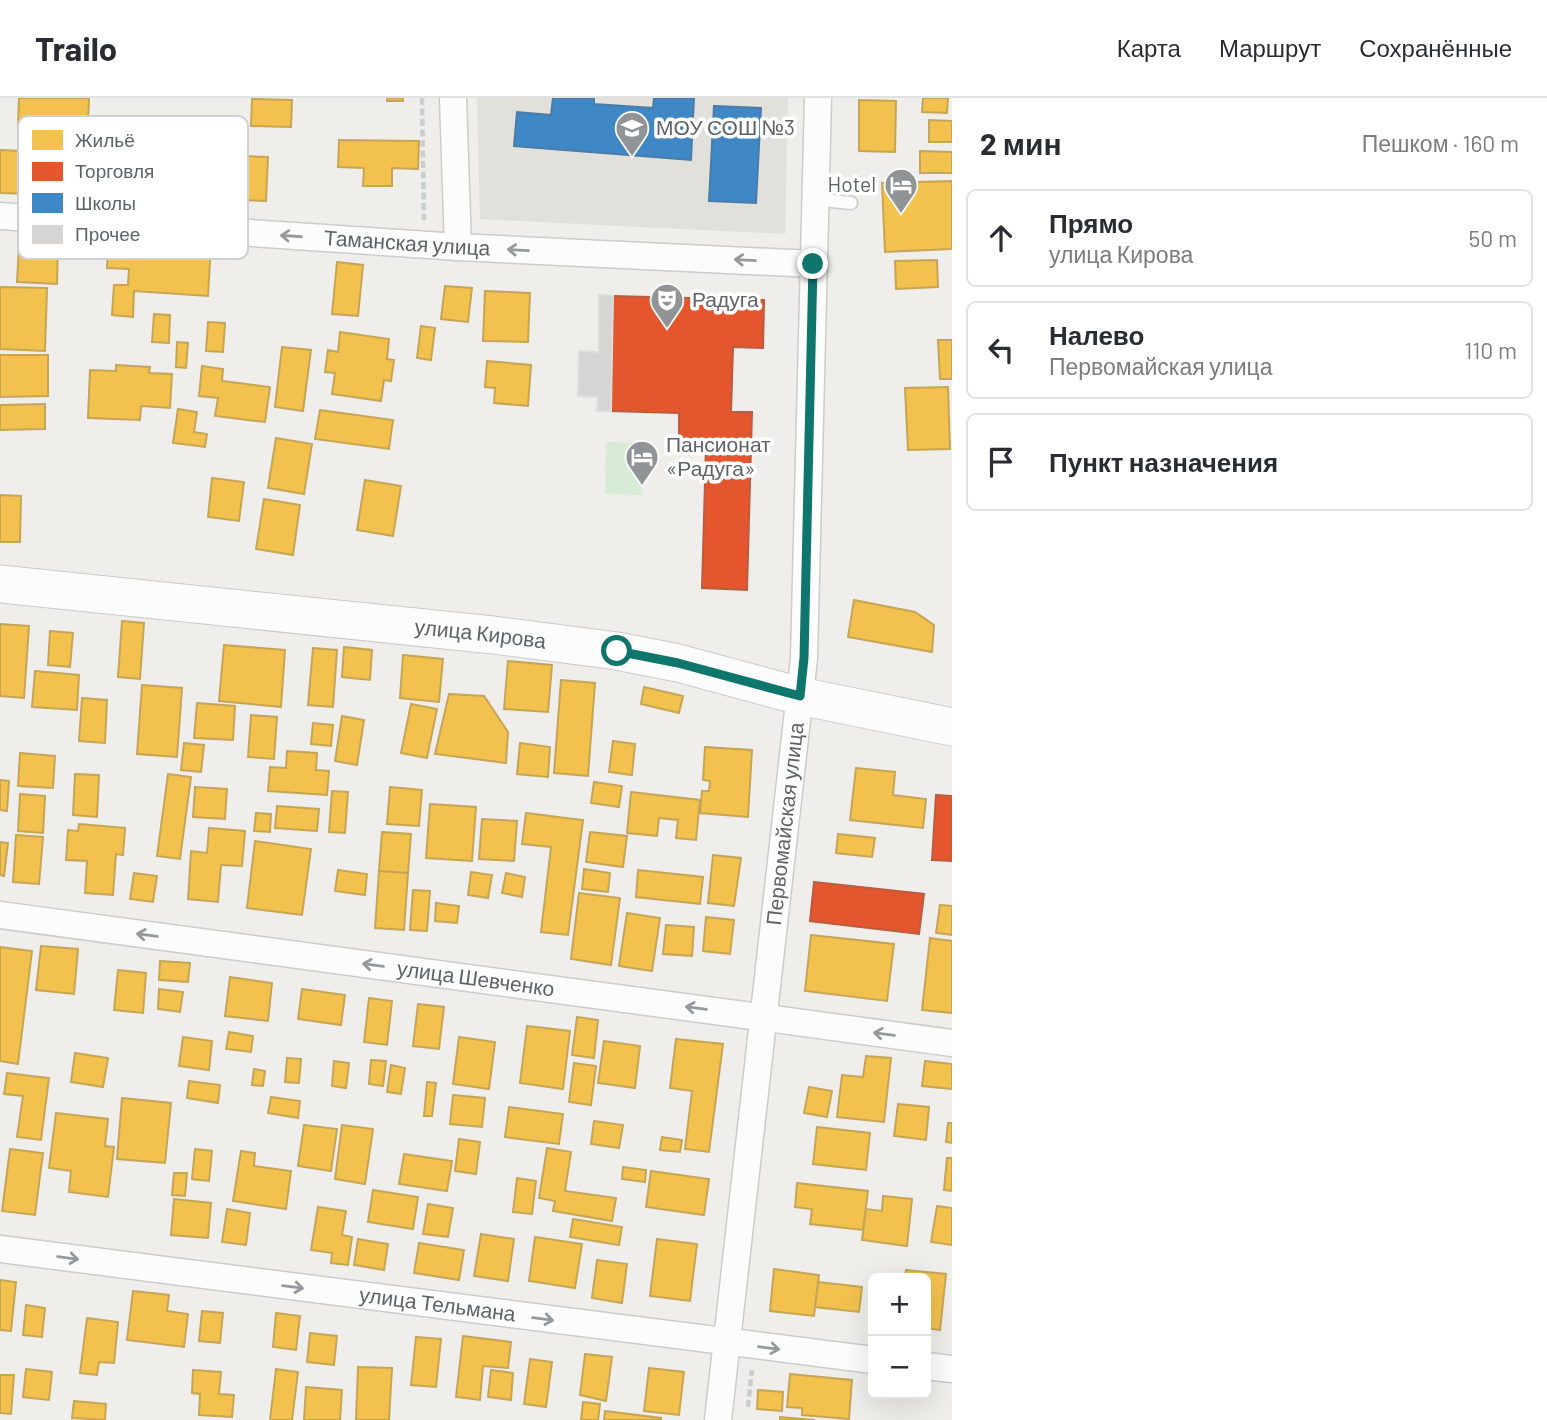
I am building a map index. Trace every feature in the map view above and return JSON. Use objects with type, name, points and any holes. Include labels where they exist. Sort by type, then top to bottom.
[{"type":"main road","name":"улица Кирова","points":[[0,584],[493,635],[617,651],[678,663],[800,696],[952,727]]},
{"type":"street","points":[[453,98],[458,247]]},
{"type":"street","name":"Первомайская улица","points":[[718,1420],[804,658],[818,98]]},
{"type":"street","name":"Таманская улица","points":[[0,216],[18,217]]},
{"type":"street","name":"Таманская улица","points":[[248,233],[458,247],[813,264]]},
{"type":"street","name":"улица Шевченко","points":[[0,915],[952,1043]]},
{"type":"street","name":"улица Тельмана","points":[[0,1249],[868,1359]]},
{"type":"street","points":[[931,1367],[952,1369]]},
{"type":"lane","points":[[831,201],[851,203]]},
{"type":"path","points":[[411,222],[424,223],[422,98]]},
{"type":"shaded area","name":"МОУ СОШ №3","points":[[477,98],[788,98],[785,234],[480,219]]},
{"type":"green space","points":[[606,442],[643,443],[642,495],[605,494]]},
{"type":"building: Жильё","points":[[19,98],[89,98],[88,116],[18,116]]},
{"type":"building: Жильё","points":[[387,98],[403,98],[403,101],[387,101]]},
{"type":"building: Жильё","points":[[923,98],[948,98],[947,113],[922,112]]},
{"type":"building: Жильё","points":[[252,99],[292,100],[291,127],[251,126]]},
{"type":"building: Жильё","points":[[859,100],[896,101],[895,152],[859,151]]},
{"type":"building: Жильё","points":[[929,120],[952,121],[952,142],[929,142]]},
{"type":"building: Жильё","points":[[339,140],[419,141],[418,169],[392,168],[392,186],[363,186],[364,168],[338,167]]},
{"type":"building: Жильё","points":[[0,150],[18,151],[18,194],[0,193]]},
{"type":"building: Жильё","points":[[920,151],[952,152],[952,173],[920,173]]},
{"type":"building: Жильё","points":[[248,156],[268,157],[266,201],[248,200]]},
{"type":"building: Жильё","points":[[952,181],[952,249],[885,252],[882,183]]},
{"type":"building: Жильё","points":[[18,259],[58,259],[57,284],[17,282]]},
{"type":"building: Жильё","points":[[108,259],[210,259],[208,296],[134,291],[133,317],[112,315],[114,285],[128,285],[129,269],[107,268]]},
{"type":"building: Жильё","points":[[937,260],[938,287],[896,289],[895,261]]},
{"type":"building: Жильё","points":[[337,262],[363,265],[358,316],[332,314]]},
{"type":"building: Жильё","points":[[445,286],[472,288],[468,322],[441,319]]},
{"type":"building: Жильё","points":[[0,287],[47,288],[45,351],[0,349]]},
{"type":"building: Жильё","points":[[485,291],[530,293],[528,342],[483,341]]},
{"type":"building: Жильё","points":[[154,314],[170,315],[169,343],[152,342]]},
{"type":"building: Жильё","points":[[208,322],[225,323],[223,352],[206,351]]},
{"type":"building: Жильё","points":[[421,326],[435,328],[431,360],[417,358]]},
{"type":"building: Жильё","points":[[340,332],[389,339],[387,359],[394,360],[391,381],[384,380],[381,401],[332,394],[335,373],[325,372],[328,350],[338,352]]},
{"type":"building: Жильё","points":[[938,340],[952,340],[952,379],[940,379]]},
{"type":"building: Жильё","points":[[177,342],[188,343],[186,368],[176,367]]},
{"type":"building: Жильё","points":[[282,347],[311,350],[303,411],[275,407]]},
{"type":"building: Жильё","points":[[0,355],[48,355],[48,396],[0,397]]},
{"type":"building: Жильё","points":[[487,361],[531,365],[528,406],[494,403],[495,388],[485,387]]},
{"type":"building: Жильё","points":[[116,365],[150,367],[149,373],[172,374],[170,408],[141,406],[140,420],[88,418],[90,370],[116,371]]},
{"type":"building: Жильё","points":[[202,366],[223,369],[222,381],[270,387],[265,422],[215,416],[218,398],[199,396]]},
{"type":"building: Жильё","points":[[948,387],[950,449],[908,450],[905,388]]},
{"type":"building: Жильё","points":[[45,404],[45,429],[0,430],[0,405]]},
{"type":"building: Жильё","points":[[178,409],[197,412],[194,432],[207,434],[205,447],[173,443]]},
{"type":"building: Жильё","points":[[320,410],[393,420],[389,449],[315,439]]},
{"type":"building: Жильё","points":[[276,438],[312,444],[304,494],[268,488]]},
{"type":"building: Жильё","points":[[212,478],[244,482],[239,521],[208,517]]},
{"type":"building: Жильё","points":[[365,480],[401,486],[393,536],[357,530]]},
{"type":"building: Жильё","points":[[0,495],[21,496],[20,542],[0,542]]},
{"type":"building: Жильё","points":[[264,499],[300,505],[293,555],[256,549]]},
{"type":"building: Жильё","points":[[854,600],[915,612],[934,625],[932,652],[848,637]]},
{"type":"building: Жильё","points":[[122,621],[144,623],[140,679],[118,677]]},
{"type":"building: Жильё","points":[[0,624],[29,626],[24,698],[0,696]]},
{"type":"building: Жильё","points":[[50,631],[73,633],[70,667],[48,665]]},
{"type":"building: Жильё","points":[[224,645],[285,650],[281,707],[219,701]]},
{"type":"building: Жильё","points":[[344,647],[372,650],[370,680],[342,677]]},
{"type":"building: Жильё","points":[[313,648],[337,650],[333,707],[308,705]]},
{"type":"building: Жильё","points":[[403,655],[443,659],[439,702],[400,698]]},
{"type":"building: Жильё","points":[[508,661],[552,665],[548,712],[504,709]]},
{"type":"building: Жильё","points":[[35,671],[79,675],[77,710],[32,707]]},
{"type":"building: Жильё","points":[[561,680],[595,683],[588,776],[554,773]]},
{"type":"building: Жильё","points":[[142,685],[182,688],[177,757],[137,754]]},
{"type":"building: Жильё","points":[[644,687],[683,696],[679,713],[641,704]]},
{"type":"building: Жильё","points":[[449,694],[484,696],[508,732],[506,763],[435,754]]},
{"type":"building: Жильё","points":[[82,698],[107,700],[105,743],[79,741]]},
{"type":"building: Жильё","points":[[197,703],[235,706],[233,740],[194,738]]},
{"type":"building: Жильё","points":[[411,704],[437,709],[427,758],[401,753]]},
{"type":"building: Жильё","points":[[251,715],[277,717],[274,759],[248,757]]},
{"type":"building: Жильё","points":[[342,716],[364,720],[357,765],[335,761]]},
{"type":"building: Жильё","points":[[313,723],[333,725],[331,746],[311,744]]},
{"type":"building: Жильё","points":[[613,741],[635,744],[632,775],[609,772]]},
{"type":"building: Жильё","points":[[184,743],[204,745],[201,772],[181,770]]},
{"type":"building: Жильё","points":[[520,743],[550,747],[548,777],[517,774]]},
{"type":"building: Жильё","points":[[705,747],[752,750],[748,817],[700,813],[702,791],[709,791],[710,781],[703,780]]},
{"type":"building: Жильё","points":[[287,751],[317,753],[316,770],[329,771],[327,795],[268,791],[270,767],[286,768]]},
{"type":"building: Жильё","points":[[20,753],[55,756],[53,788],[18,786]]},
{"type":"building: Жильё","points":[[856,768],[895,772],[893,795],[926,799],[923,828],[850,820]]},
{"type":"building: Жильё","points":[[75,774],[99,775],[97,817],[73,815]]},
{"type":"building: Жильё","points":[[168,774],[191,777],[180,859],[157,856]]},
{"type":"building: Жильё","points":[[0,780],[9,781],[7,811],[0,810]]},
{"type":"building: Жильё","points":[[594,782],[622,786],[619,807],[591,803]]},
{"type":"building: Жильё","points":[[195,787],[227,789],[225,819],[193,817]]},
{"type":"building: Жильё","points":[[390,787],[422,790],[419,826],[387,824]]},
{"type":"building: Жильё","points":[[332,791],[348,792],[345,833],[329,832]]},
{"type":"building: Жильё","points":[[631,792],[700,800],[696,840],[676,838],[678,820],[659,818],[657,836],[627,833]]},
{"type":"building: Жильё","points":[[20,794],[45,796],[43,833],[18,831]]},
{"type":"building: Жильё","points":[[430,804],[476,807],[472,861],[426,858]]},
{"type":"building: Жильё","points":[[277,806],[319,809],[317,831],[275,828]]},
{"type":"building: Жильё","points":[[256,813],[271,814],[270,832],[254,831]]},
{"type":"building: Жильё","points":[[526,813],[583,820],[568,935],[541,932],[551,847],[522,844]]},
{"type":"building: Жильё","points":[[482,819],[517,821],[514,861],[479,859]]},
{"type":"building: Жильё","points":[[79,824],[125,828],[123,855],[116,854],[113,895],[85,893],[87,861],[66,860],[68,830],[78,831]]},
{"type":"building: Жильё","points":[[209,828],[245,831],[242,866],[221,865],[218,902],[188,899],[191,851],[207,853]]},
{"type":"building: Жильё","points":[[382,832],[411,834],[408,873],[379,871]]},
{"type":"building: Жильё","points":[[590,832],[627,836],[623,867],[586,862]]},
{"type":"building: Жильё","points":[[838,834],[875,838],[872,857],[836,853]]},
{"type":"building: Жильё","points":[[16,835],[43,837],[39,884],[13,882]]},
{"type":"building: Жильё","points":[[255,841],[311,849],[302,915],[247,908]]},
{"type":"building: Жильё","points":[[0,842],[8,843],[4,876],[0,875]]},
{"type":"building: Жильё","points":[[713,855],[741,858],[734,906],[708,903]]},
{"type":"building: Жильё","points":[[584,869],[610,873],[608,892],[582,889]]},
{"type":"building: Жильё","points":[[338,870],[367,874],[365,895],[335,891]]},
{"type":"building: Жильё","points":[[638,870],[703,877],[700,904],[636,897]]},
{"type":"building: Жильё","points":[[379,871],[408,873],[404,930],[375,928]]},
{"type":"building: Жильё","points":[[471,872],[492,875],[488,898],[468,895]]},
{"type":"building: Жильё","points":[[134,873],[157,876],[153,902],[130,899]]},
{"type":"building: Жильё","points":[[506,873],[525,877],[522,897],[502,893]]},
{"type":"building: Жильё","points":[[413,890],[430,891],[427,931],[410,930]]},
{"type":"building: Жильё","points":[[579,893],[620,898],[611,965],[571,959]]},
{"type":"building: Жильё","points":[[436,903],[459,906],[457,923],[435,921]]},
{"type":"building: Жильё","points":[[940,905],[952,906],[952,935],[936,933]]},
{"type":"building: Жильё","points":[[627,913],[660,918],[652,971],[619,966]]},
{"type":"building: Жильё","points":[[706,917],[734,920],[730,954],[703,951]]},
{"type":"building: Жильё","points":[[666,925],[694,927],[692,956],[663,954]]},
{"type":"building: Жильё","points":[[811,935],[894,944],[887,1001],[805,991]]},
{"type":"building: Жильё","points":[[930,938],[952,941],[952,1013],[922,1010]]},
{"type":"building: Жильё","points":[[41,946],[78,949],[74,994],[36,990]]},
{"type":"building: Жильё","points":[[0,947],[32,951],[18,1064],[0,1061]]},
{"type":"building: Жильё","points":[[160,961],[190,963],[188,982],[159,980]]},
{"type":"building: Жильё","points":[[118,970],[146,973],[143,1013],[114,1010]]},
{"type":"building: Жильё","points":[[230,977],[272,983],[268,1021],[225,1016]]},
{"type":"building: Жильё","points":[[159,989],[183,992],[180,1012],[158,1009]]},
{"type":"building: Жильё","points":[[302,989],[345,995],[341,1025],[298,1019]]},
{"type":"building: Жильё","points":[[369,998],[392,1001],[387,1045],[364,1042]]},
{"type":"building: Жильё","points":[[418,1004],[444,1007],[439,1049],[413,1046]]},
{"type":"building: Жильё","points":[[577,1017],[598,1020],[594,1058],[572,1055]]},
{"type":"building: Жильё","points":[[527,1026],[570,1031],[563,1089],[520,1083]]},
{"type":"building: Жильё","points":[[229,1032],[253,1036],[251,1052],[226,1049]]},
{"type":"building: Жильё","points":[[183,1037],[212,1041],[209,1070],[179,1066]]},
{"type":"building: Жильё","points":[[459,1037],[495,1042],[489,1089],[453,1084]]},
{"type":"building: Жильё","points":[[676,1039],[723,1044],[709,1152],[685,1149],[692,1091],[670,1088]]},
{"type":"building: Жильё","points":[[604,1041],[640,1046],[635,1088],[598,1083]]},
{"type":"building: Жильё","points":[[75,1053],[108,1058],[103,1087],[71,1082]]},
{"type":"building: Жильё","points":[[866,1056],[891,1058],[884,1122],[837,1117],[842,1075],[863,1077]]},
{"type":"building: Жильё","points":[[287,1058],[301,1059],[299,1083],[285,1082]]},
{"type":"building: Жильё","points":[[371,1060],[386,1061],[383,1086],[369,1084]]},
{"type":"building: Жильё","points":[[334,1061],[349,1063],[346,1088],[332,1086]]},
{"type":"building: Жильё","points":[[925,1061],[952,1064],[952,1089],[922,1086]]},
{"type":"building: Жильё","points":[[574,1063],[596,1066],[591,1105],[569,1102]]},
{"type":"building: Жильё","points":[[391,1065],[405,1068],[401,1094],[387,1092]]},
{"type":"building: Жильё","points":[[254,1069],[265,1071],[263,1086],[252,1085]]},
{"type":"building: Жильё","points":[[7,1073],[49,1078],[41,1140],[17,1137],[23,1096],[4,1094]]},
{"type":"building: Жильё","points":[[189,1081],[220,1085],[218,1103],[187,1098]]},
{"type":"building: Жильё","points":[[427,1082],[436,1083],[432,1116],[424,1116]]},
{"type":"building: Жильё","points":[[809,1087],[832,1091],[827,1117],[804,1113]]},
{"type":"building: Жильё","points":[[453,1095],[485,1098],[482,1127],[450,1124]]},
{"type":"building: Жильё","points":[[271,1097],[300,1101],[298,1118],[268,1113]]},
{"type":"building: Жильё","points":[[122,1098],[171,1103],[165,1163],[117,1159]]},
{"type":"building: Жильё","points":[[898,1104],[929,1107],[926,1140],[894,1136]]},
{"type":"building: Жильё","points":[[509,1107],[563,1114],[559,1144],[505,1137]]},
{"type":"building: Жильё","points":[[56,1113],[108,1119],[105,1146],[114,1147],[108,1197],[69,1192],[71,1171],[49,1168]]},
{"type":"building: Жильё","points":[[594,1121],[623,1125],[619,1148],[591,1144]]},
{"type":"building: Жильё","points":[[948,1123],[952,1123],[952,1143],[946,1142]]},
{"type":"building: Жильё","points":[[304,1125],[337,1129],[331,1171],[298,1166]]},
{"type":"building: Жильё","points":[[342,1125],[373,1129],[365,1184],[335,1179]]},
{"type":"building: Жильё","points":[[817,1127],[870,1133],[866,1170],[813,1164]]},
{"type":"building: Жильё","points":[[662,1137],[682,1140],[680,1152],[660,1150]]},
{"type":"building: Жильё","points":[[459,1139],[480,1142],[476,1174],[455,1171]]},
{"type":"building: Жильё","points":[[547,1148],[571,1152],[565,1191],[616,1198],[612,1221],[553,1211],[555,1201],[539,1198]]},
{"type":"building: Жильё","points":[[10,1149],[43,1153],[35,1215],[2,1211]]},
{"type":"building: Жильё","points":[[195,1149],[212,1151],[209,1181],[192,1179]]},
{"type":"building: Жильё","points":[[241,1151],[255,1153],[254,1166],[291,1171],[286,1209],[233,1201]]},
{"type":"building: Жильё","points":[[404,1154],[452,1161],[447,1191],[399,1184]]},
{"type":"building: Жильё","points":[[947,1158],[952,1158],[952,1191],[944,1190]]},
{"type":"building: Жильё","points":[[623,1167],[646,1170],[645,1182],[622,1179]]},
{"type":"building: Жильё","points":[[651,1171],[709,1179],[704,1215],[646,1207]]},
{"type":"building: Жильё","points":[[174,1173],[187,1173],[185,1196],[172,1195]]},
{"type":"building: Жильё","points":[[517,1178],[536,1181],[532,1214],[513,1212]]},
{"type":"building: Жильё","points":[[797,1183],[868,1191],[863,1230],[810,1224],[812,1209],[795,1207]]},
{"type":"building: Жильё","points":[[373,1190],[418,1197],[413,1229],[368,1222]]},
{"type":"building: Жильё","points":[[883,1196],[912,1199],[907,1246],[862,1240],[866,1209],[882,1211]]},
{"type":"building: Жильё","points":[[174,1199],[211,1203],[208,1238],[171,1235]]},
{"type":"building: Жильё","points":[[428,1204],[453,1208],[448,1237],[423,1234]]},
{"type":"building: Жильё","points":[[937,1206],[952,1208],[952,1245],[931,1242]]},
{"type":"building: Жильё","points":[[318,1207],[346,1211],[342,1235],[352,1237],[348,1265],[331,1263],[332,1253],[311,1250]]},
{"type":"building: Жильё","points":[[227,1209],[250,1213],[246,1245],[222,1242]]},
{"type":"building: Жильё","points":[[573,1219],[622,1227],[619,1245],[570,1237]]},
{"type":"building: Жильё","points":[[481,1234],[514,1239],[508,1281],[474,1276]]},
{"type":"building: Жильё","points":[[535,1237],[582,1244],[575,1288],[529,1281]]},
{"type":"building: Жильё","points":[[358,1239],[388,1244],[384,1270],[354,1265]]},
{"type":"building: Жильё","points":[[657,1239],[697,1244],[690,1301],[650,1296]]},
{"type":"building: Жильё","points":[[419,1243],[464,1250],[459,1280],[414,1273]]},
{"type":"building: Жильё","points":[[597,1260],[627,1264],[622,1303],[592,1298]]},
{"type":"building: Жильё","points":[[774,1269],[819,1275],[814,1316],[770,1311]]},
{"type":"building: Жильё","points":[[906,1270],[946,1274],[940,1330],[931,1329],[931,1273],[906,1273]]},
{"type":"building: Жильё","points":[[0,1280],[16,1282],[11,1331],[0,1330]]},
{"type":"building: Жильё","points":[[818,1282],[862,1287],[859,1312],[815,1307]]},
{"type":"building: Жильё","points":[[133,1291],[169,1295],[167,1311],[188,1314],[184,1347],[127,1340]]},
{"type":"building: Жильё","points":[[26,1305],[45,1308],[42,1337],[23,1335]]},
{"type":"building: Жильё","points":[[202,1311],[223,1313],[220,1343],[199,1341]]},
{"type":"building: Жильё","points":[[276,1313],[300,1316],[296,1350],[273,1347]]},
{"type":"building: Жильё","points":[[87,1318],[118,1322],[114,1363],[99,1362],[97,1375],[80,1373]]},
{"type":"building: Жильё","points":[[310,1333],[337,1336],[334,1365],[307,1362]]},
{"type":"building: Жильё","points":[[463,1336],[511,1342],[508,1368],[483,1366],[480,1400],[456,1397]]},
{"type":"building: Жильё","points":[[416,1337],[441,1339],[436,1387],[411,1385]]},
{"type":"building: Жильё","points":[[585,1354],[612,1357],[606,1401],[580,1395]]},
{"type":"building: Жильё","points":[[530,1359],[552,1362],[546,1407],[524,1404]]},
{"type":"building: Жильё","points":[[358,1367],[392,1368],[389,1420],[356,1420]]},
{"type":"building: Жильё","points":[[649,1368],[684,1372],[679,1415],[644,1411]]},
{"type":"building: Жильё","points":[[26,1369],[52,1372],[49,1400],[23,1397]]},
{"type":"building: Жильё","points":[[276,1369],[298,1372],[292,1420],[270,1420]]},
{"type":"building: Жильё","points":[[193,1370],[221,1372],[219,1394],[234,1395],[232,1417],[199,1415],[200,1394],[192,1393]]},
{"type":"building: Жильё","points":[[491,1370],[513,1373],[511,1400],[488,1397]]},
{"type":"building: Жильё","points":[[790,1374],[852,1380],[849,1419],[802,1415],[802,1408],[787,1407]]},
{"type":"building: Жильё","points":[[0,1375],[14,1375],[11,1414],[0,1413]]},
{"type":"building: Жильё","points":[[306,1387],[342,1390],[340,1420],[304,1420]]},
{"type":"building: Жильё","points":[[758,1390],[783,1392],[782,1411],[757,1409]]},
{"type":"building: Жильё","points":[[74,1401],[106,1404],[105,1420],[72,1418]]},
{"type":"building: Жильё","points":[[583,1402],[600,1404],[598,1420],[581,1420]]},
{"type":"building: Жильё","points":[[605,1411],[661,1418],[661,1420],[604,1420]]},
{"type":"building: Жильё","points":[[780,1417],[815,1420],[780,1420]]},
{"type":"building: Торговля","points":[[613,296],[764,300],[763,348],[733,347],[731,412],[752,412],[747,590],[702,588],[706,446],[699,445],[699,439],[679,438],[679,413],[611,411]]},
{"type":"building: Торговля","points":[[936,795],[952,796],[952,861],[932,860]]},
{"type":"building: Торговля","points":[[814,882],[924,894],[919,934],[810,921]]},
{"type":"building: Школы","points":[[553,98],[594,98],[594,104],[653,108],[654,98],[694,98],[691,160],[514,146],[517,112],[551,115]]},
{"type":"building: Школы","points":[[714,106],[761,108],[756,203],[709,201]]},
{"type":"building: Прочее","points":[[599,295],[613,296],[611,411],[597,411],[598,397],[578,396],[579,351],[599,352]]},
{"type":"place","name":"МОУ СОШ №3","points":[[632,158]]},
{"type":"place","name":"Hotel","points":[[901,215]]},
{"type":"place","name":"Радуга","points":[[667,330]]},
{"type":"place","name":"Пансионат «Радуга»","points":[[642,487]]},
{"type":"route","points":[[617,651],[678,663],[800,696],[804,658],[813,264]]}]
